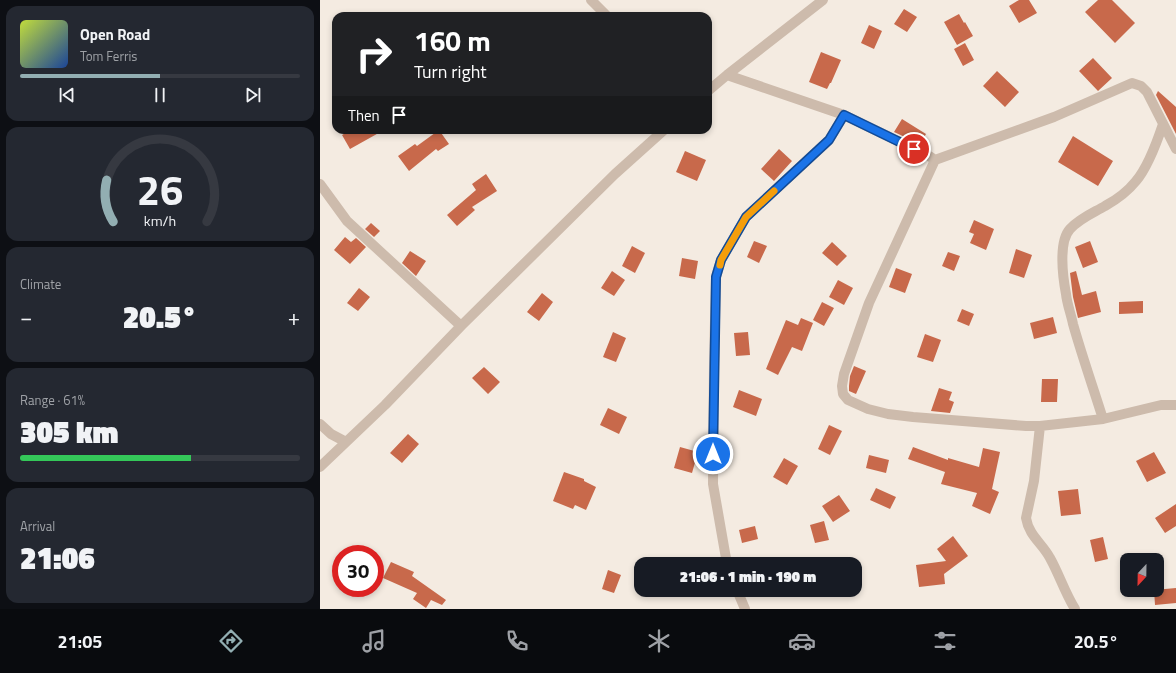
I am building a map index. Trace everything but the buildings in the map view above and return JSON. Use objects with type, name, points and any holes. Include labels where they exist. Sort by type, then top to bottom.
[{"type":"street","points":[[591,0],[603,12]]},
{"type":"street","points":[[712,88],[823,0]]},
{"type":"street","points":[[727,75],[844,115],[935,160]]},
{"type":"street","points":[[1176,149],[1147,92],[1141,86],[1132,83],[1054,117],[935,160],[869,303],[844,374],[842,386],[843,394],[848,400],[868,409],[888,414],[1004,424],[1040,426],[1103,419],[1161,405],[1176,405]]},
{"type":"street","points":[[726,557],[713,484],[716,277],[721,260],[746,217],[829,140],[844,115]]},
{"type":"street","points":[[1103,419],[1077,337],[1066,295],[1062,257],[1064,242],[1070,229],[1084,217],[1122,194],[1136,181],[1148,162],[1163,124]]},
{"type":"street","points":[[320,467],[384,405],[614,174],[659,134]]},
{"type":"street","points":[[320,184],[347,221],[461,326]]},
{"type":"street","points":[[320,424],[331,434],[346,442]]},
{"type":"street","points":[[1040,426],[1034,481],[1026,518],[1027,524],[1029,530],[1050,557],[1075,609]]},
{"type":"street","points":[[740,597],[745,609]]},
{"type":"slow traffic","points":[[720,265],[721,260],[746,217],[774,191]]},
{"type":"route","points":[[713,454],[716,277],[721,260],[746,217],[829,140],[844,115],[914,149]]}]
